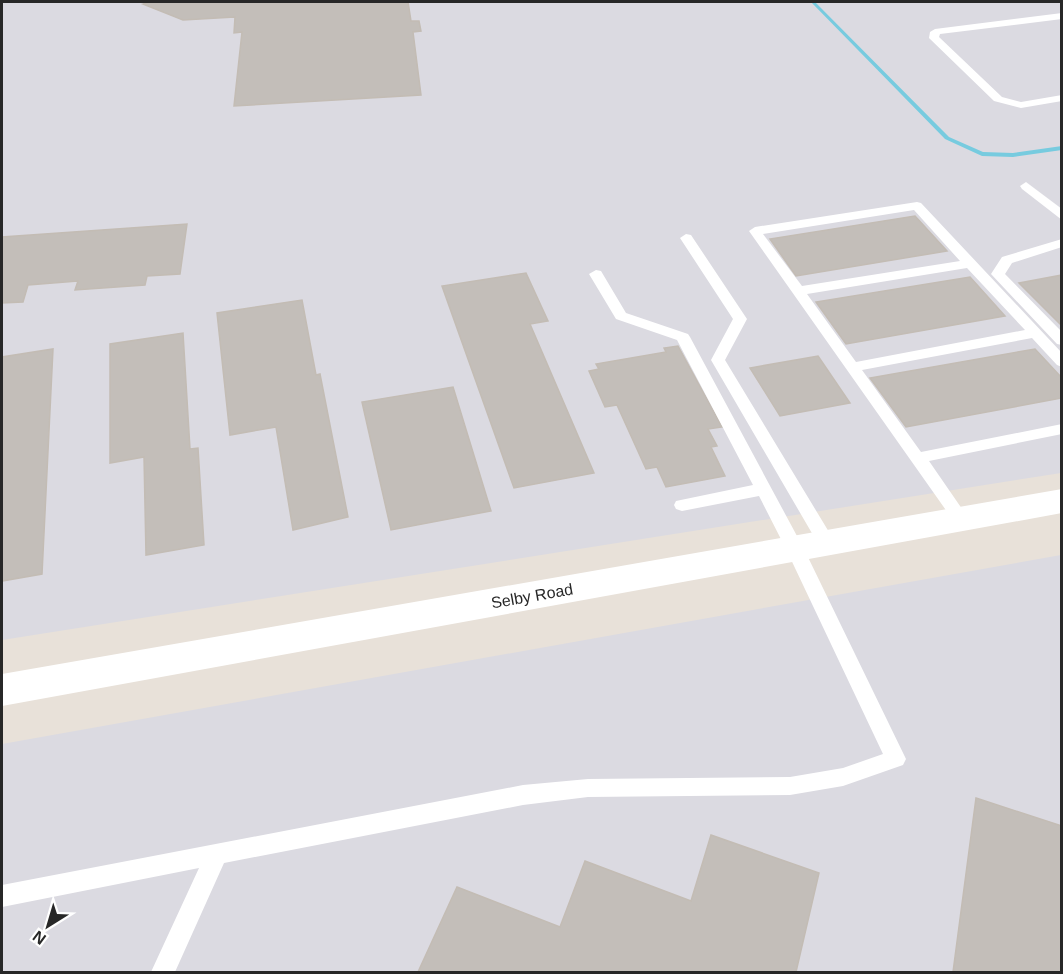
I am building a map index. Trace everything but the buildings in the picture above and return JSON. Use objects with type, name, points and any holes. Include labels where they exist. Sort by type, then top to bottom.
[{"type":"street","name":"Selby Road","points":[[2,690],[1062,501]]},
{"type":"lane","points":[[1062,16],[935,32],[934,38],[998,99],[1009,106],[1062,98]]},
{"type":"lane","points":[[1026,186],[1062,216]]},
{"type":"lane","points":[[961,519],[755,231],[917,207],[1062,362]]},
{"type":"lane","points":[[2,896],[523,795],[588,788],[790,786],[843,777],[896,759],[810,546],[718,360],[740,319],[686,238]]},
{"type":"lane","points":[[1062,243],[1007,260],[998,274],[1062,341]]},
{"type":"lane","points":[[798,291],[970,263]]},
{"type":"lane","points":[[596,274],[621,316],[683,337],[764,489],[810,546]]},
{"type":"lane","points":[[853,367],[1035,333]]},
{"type":"lane","points":[[918,458],[1062,429]]},
{"type":"lane","points":[[682,505],[764,489]]},
{"type":"lane","points":[[163,972],[217,854]]},
{"type":"shaded area","points":[[2,2],[1061,2],[1061,473],[2,640]]},
{"type":"shaded area","points":[[1061,555],[1061,972],[2,972],[2,744]]},
{"type":"waterway","points":[[813,2],[947,138],[982,154],[1013,155],[1062,148]]}]
